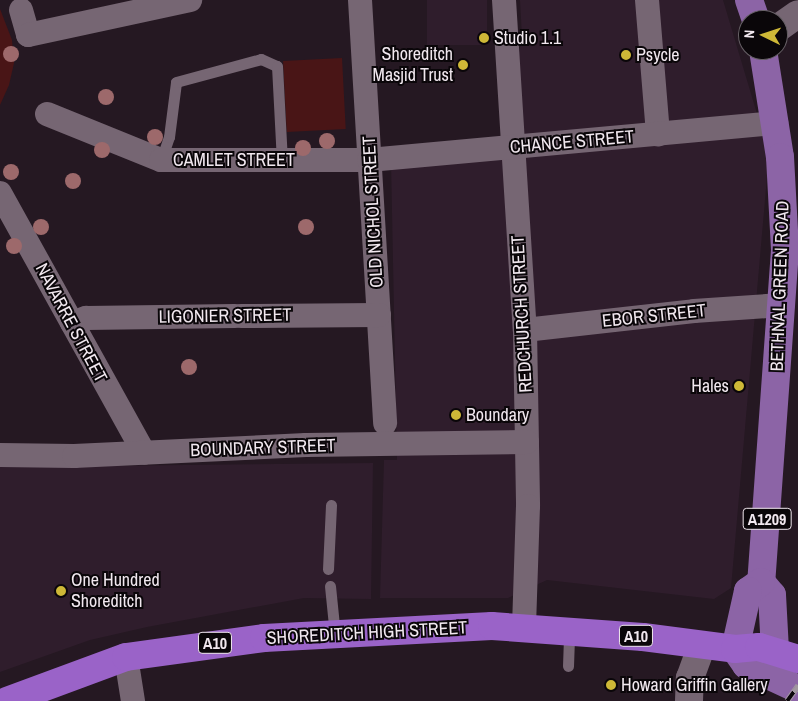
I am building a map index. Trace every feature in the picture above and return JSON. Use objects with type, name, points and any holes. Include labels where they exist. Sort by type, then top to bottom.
[{"type":"highway","name":"SHOREDITCH HIGH STREET","points":[[7,701],[126,657],[225,642],[335,637],[492,626],[735,649],[759,647],[787,655]]},
{"type":"main road","name":"BETHNAL GREEN ROAD","points":[[762,582],[790,185],[765,60]]},
{"type":"main road","points":[[787,655],[772,595],[762,582],[748,591],[735,649],[746,665],[798,689]]},
{"type":"street","points":[[21,10],[28,35],[190,0]]},
{"type":"street","name":"OLD NICHOL STREET","points":[[360,0],[384,423]]},
{"type":"street","name":"REDCHURCH STREET","points":[[504,0],[525,330],[524,629]]},
{"type":"street","points":[[647,0],[658,135]]},
{"type":"street","name":"CAMLET STREET","points":[[47,114],[161,160],[369,160]]},
{"type":"street","name":"CHANCE STREET","points":[[369,160],[776,123]]},
{"type":"street","name":"NAVARRE STREET","points":[[0,193],[144,453]]},
{"type":"street","name":"EBOR STREET","points":[[525,330],[694,311],[783,305]]},
{"type":"street","name":"LIGONIER STREET","points":[[72,323],[86,318],[379,315]]},
{"type":"street","name":"BOUNDARY STREET","points":[[0,455],[144,453],[306,445],[526,442]]},
{"type":"street","points":[[689,701],[690,678],[702,645]]},
{"type":"street","points":[[126,657],[133,701]]},
{"type":"lane","points":[[161,160],[169,137],[176,82],[262,59],[277,66],[282,161]]},
{"type":"lane","points":[[328,569],[331,504]]},
{"type":"lane","points":[[330,586],[335,637]]},
{"type":"lane","points":[[568,666],[569,632]]},
{"type":"shaded area","points":[[427,0],[487,0],[487,45],[427,45]]},
{"type":"shaded area","points":[[520,0],[723,0],[738,50],[738,60],[741,60],[769,154],[731,588],[714,599],[547,580],[508,598],[380,598],[384,460],[397,460],[391,162],[502,141],[522,37]]},
{"type":"shaded area","points":[[0,9],[12,40],[14,63],[9,85],[0,105]]},
{"type":"shaded area","points":[[342,58],[346,129],[287,132],[283,61]]},
{"type":"shaded area","points":[[373,463],[371,599],[304,598],[147,627],[90,640],[0,672],[0,467]]},
{"type":"railway","points":[[787,701],[798,686]]},
{"type":"place","name":"Studio 1.1","points":[[484,38]]},
{"type":"place","name":"Psycle","points":[[626,55]]},
{"type":"place","name":"Shoreditch Masjid Trust","points":[[463,65]]},
{"type":"place","name":"Hales","points":[[739,386]]},
{"type":"place","name":"Boundary","points":[[456,415]]},
{"type":"place","name":"One Hundred Shoreditch","points":[[61,591]]},
{"type":"place","name":"Howard Griffin Gallery","points":[[611,685]]}]
